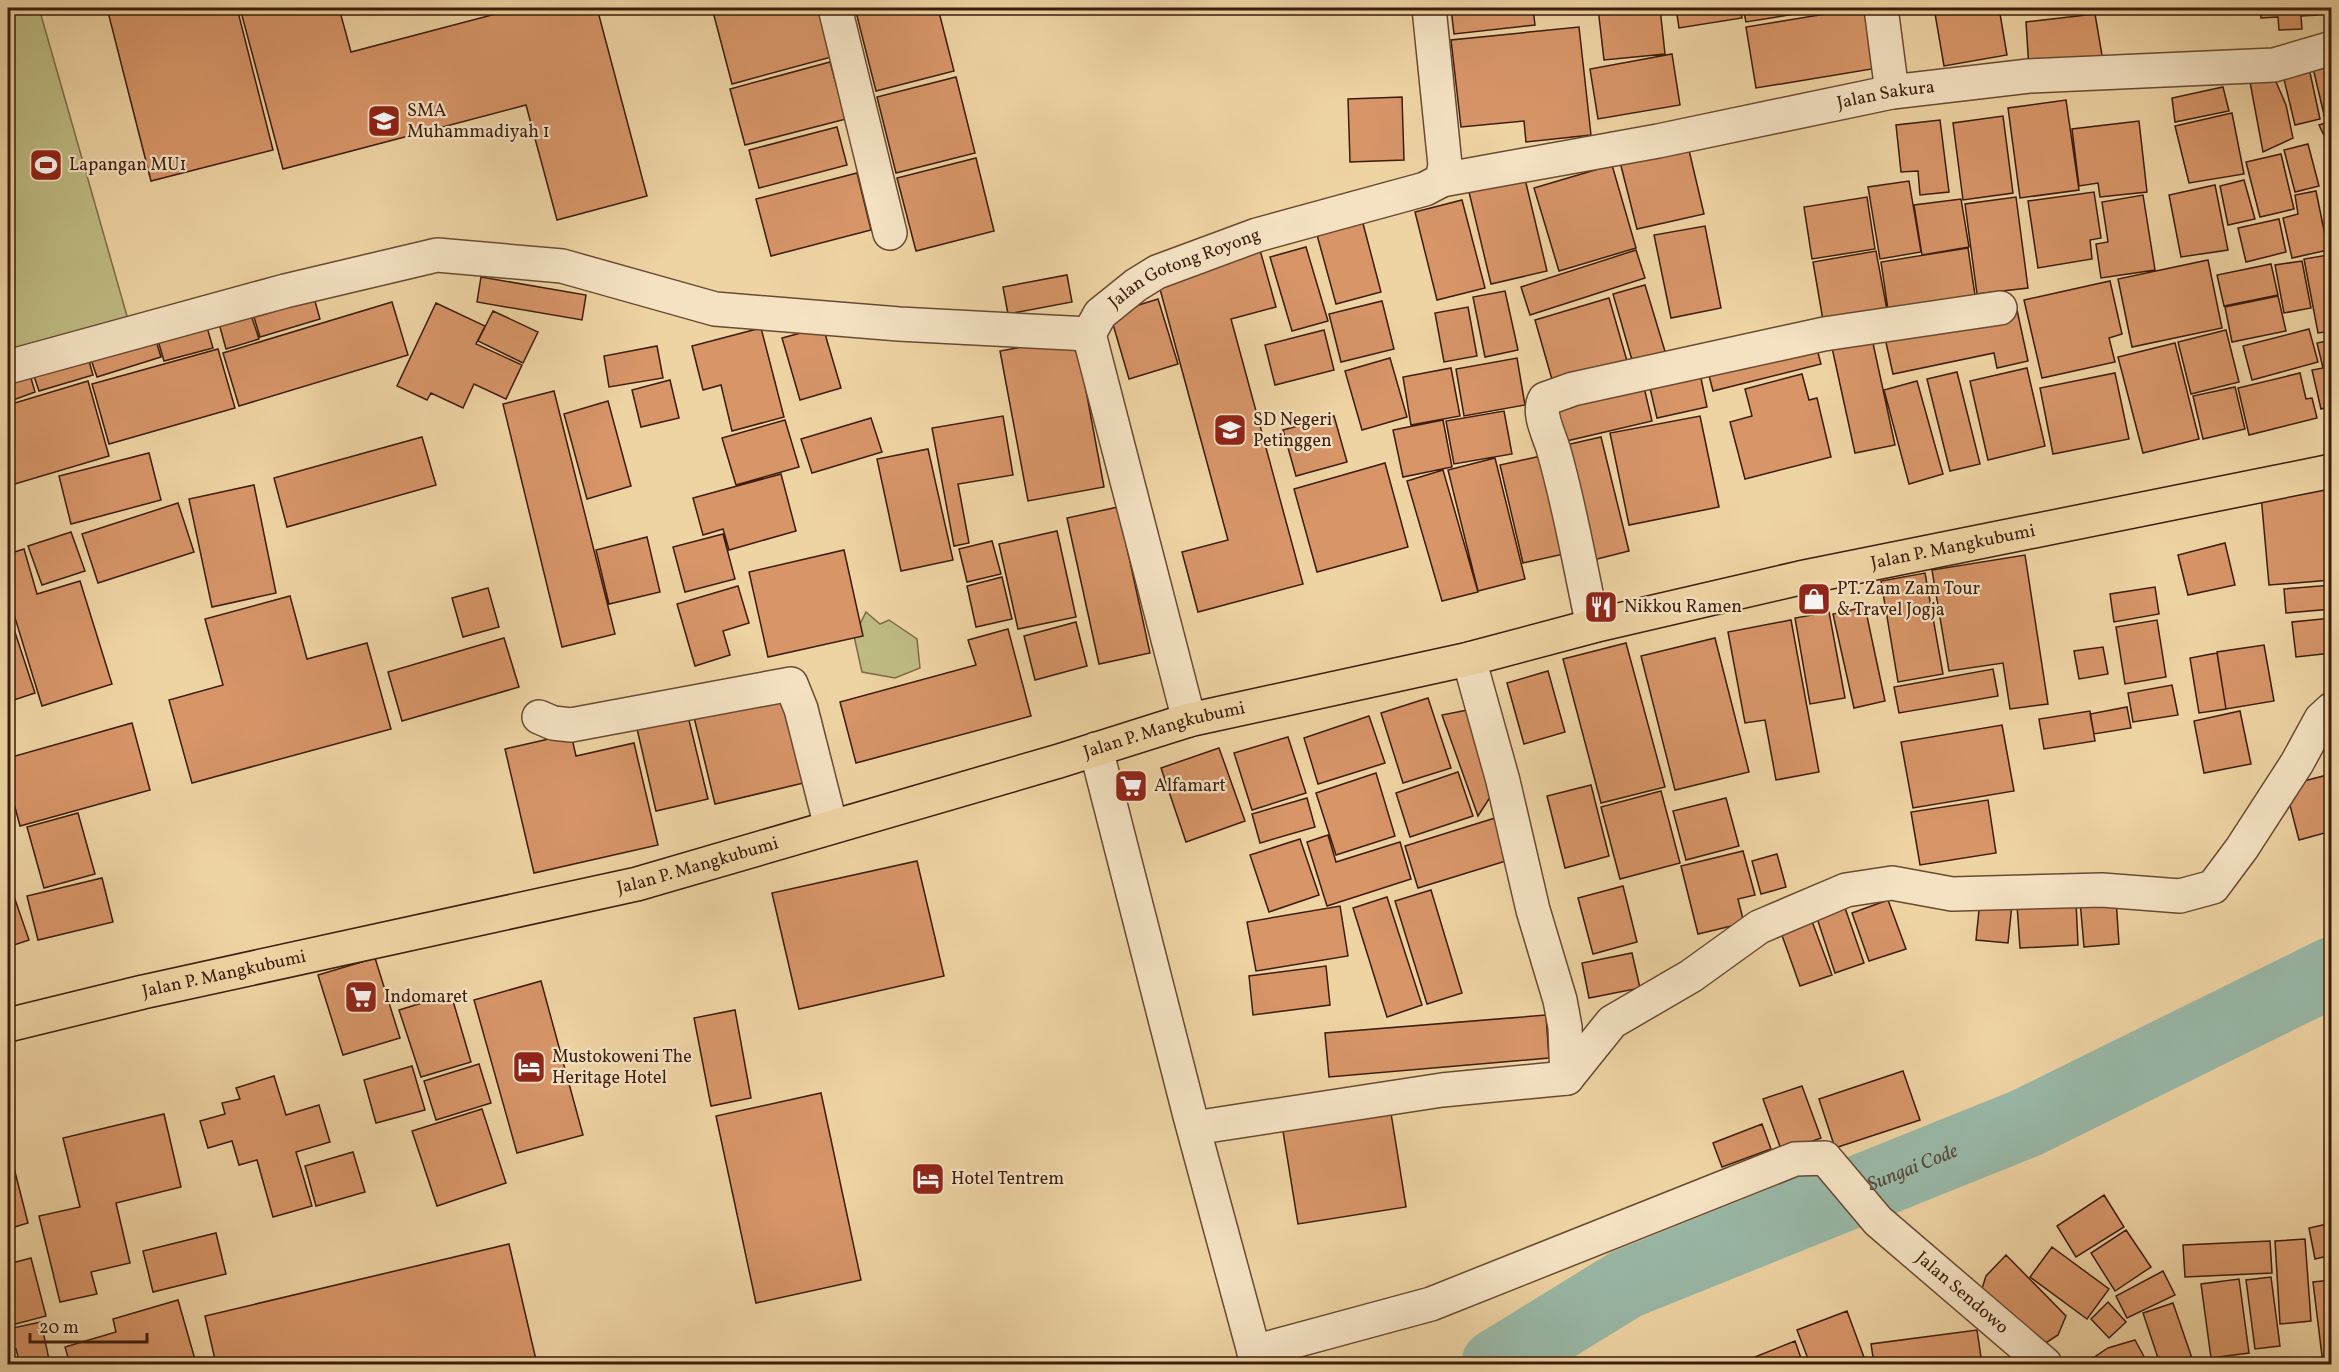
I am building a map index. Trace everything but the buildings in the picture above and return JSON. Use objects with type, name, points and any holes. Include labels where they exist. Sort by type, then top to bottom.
[{"type":"main road","name":"Jalan P. Mangkubumi","points":[[8,1025],[143,992],[637,884],[1189,720],[1469,659],[1593,626],[1800,578],[2331,471]]},
{"type":"street","points":[[835,8],[890,233]]},
{"type":"street","points":[[1429,8],[1445,165],[1443,180]]},
{"type":"street","points":[[1881,8],[1892,92]]},
{"type":"street","name":"Jalan Sakura","points":[[1443,180],[1658,141],[1892,92],[2029,76],[2274,65],[2331,48]]},
{"type":"street","name":"Jalan Gotong Royong","points":[[1089,334],[1100,314],[1136,285],[1157,272],[1257,235],[1425,189],[1443,180]]},
{"type":"street","points":[[8,367],[285,291],[437,255],[562,266],[715,309],[899,324],[1089,334],[1189,720]]},
{"type":"street","points":[[1593,626],[1556,461],[1544,418],[1542,404],[1545,399],[1573,389],[1824,334],[2000,308]]},
{"type":"street","points":[[1469,659],[1503,782],[1533,910],[1560,1000],[1565,1027],[1567,1078]]},
{"type":"street","points":[[539,717],[553,723],[571,725],[791,684],[801,709],[831,827]]},
{"type":"street","points":[[1194,1128],[1442,1090],[1567,1078],[1612,1023],[1690,976],[1759,927],[1846,890],[1892,883],[1952,894],[2102,890],[2180,896],[2213,887],[2242,848],[2297,763],[2321,720],[2331,709]]},
{"type":"street","points":[[1096,749],[1194,1128],[1258,1358]]},
{"type":"street","name":"Jalan Sendowo","points":[[1258,1358],[1431,1304],[1795,1159],[1825,1158],[1878,1221],[2045,1365]]},
{"type":"shaded area","name":"Lapangan MU1","points":[[8,8],[39,8],[129,323],[8,358]]},
{"type":"shaded area","points":[[866,612],[880,624],[889,620],[917,639],[920,668],[895,678],[862,672],[854,636]]},
{"type":"waterway","name":"Sungai Code","points":[[1496,1364],[1626,1284],[2026,1123],[2332,972]]},
{"type":"place","name":"SMA Muhammadiyah 1","points":[[384,121]]},
{"type":"place","name":"Lapangan MU1","points":[[46,165]]},
{"type":"place","name":"SD Negeri Petinggen","points":[[1230,430]]},
{"type":"place","name":"PT. Zam Zam Tour & Travel Jogja","points":[[1814,599]]},
{"type":"place","name":"Nikkou Ramen","points":[[1601,607]]},
{"type":"place","name":"Alfamart","points":[[1131,786]]},
{"type":"place","name":"Indomaret","points":[[361,997]]},
{"type":"place","name":"Mustokoweni The Heritage Hotel","points":[[529,1067]]},
{"type":"place","name":"Hotel Tentrem","points":[[928,1179]]}]
